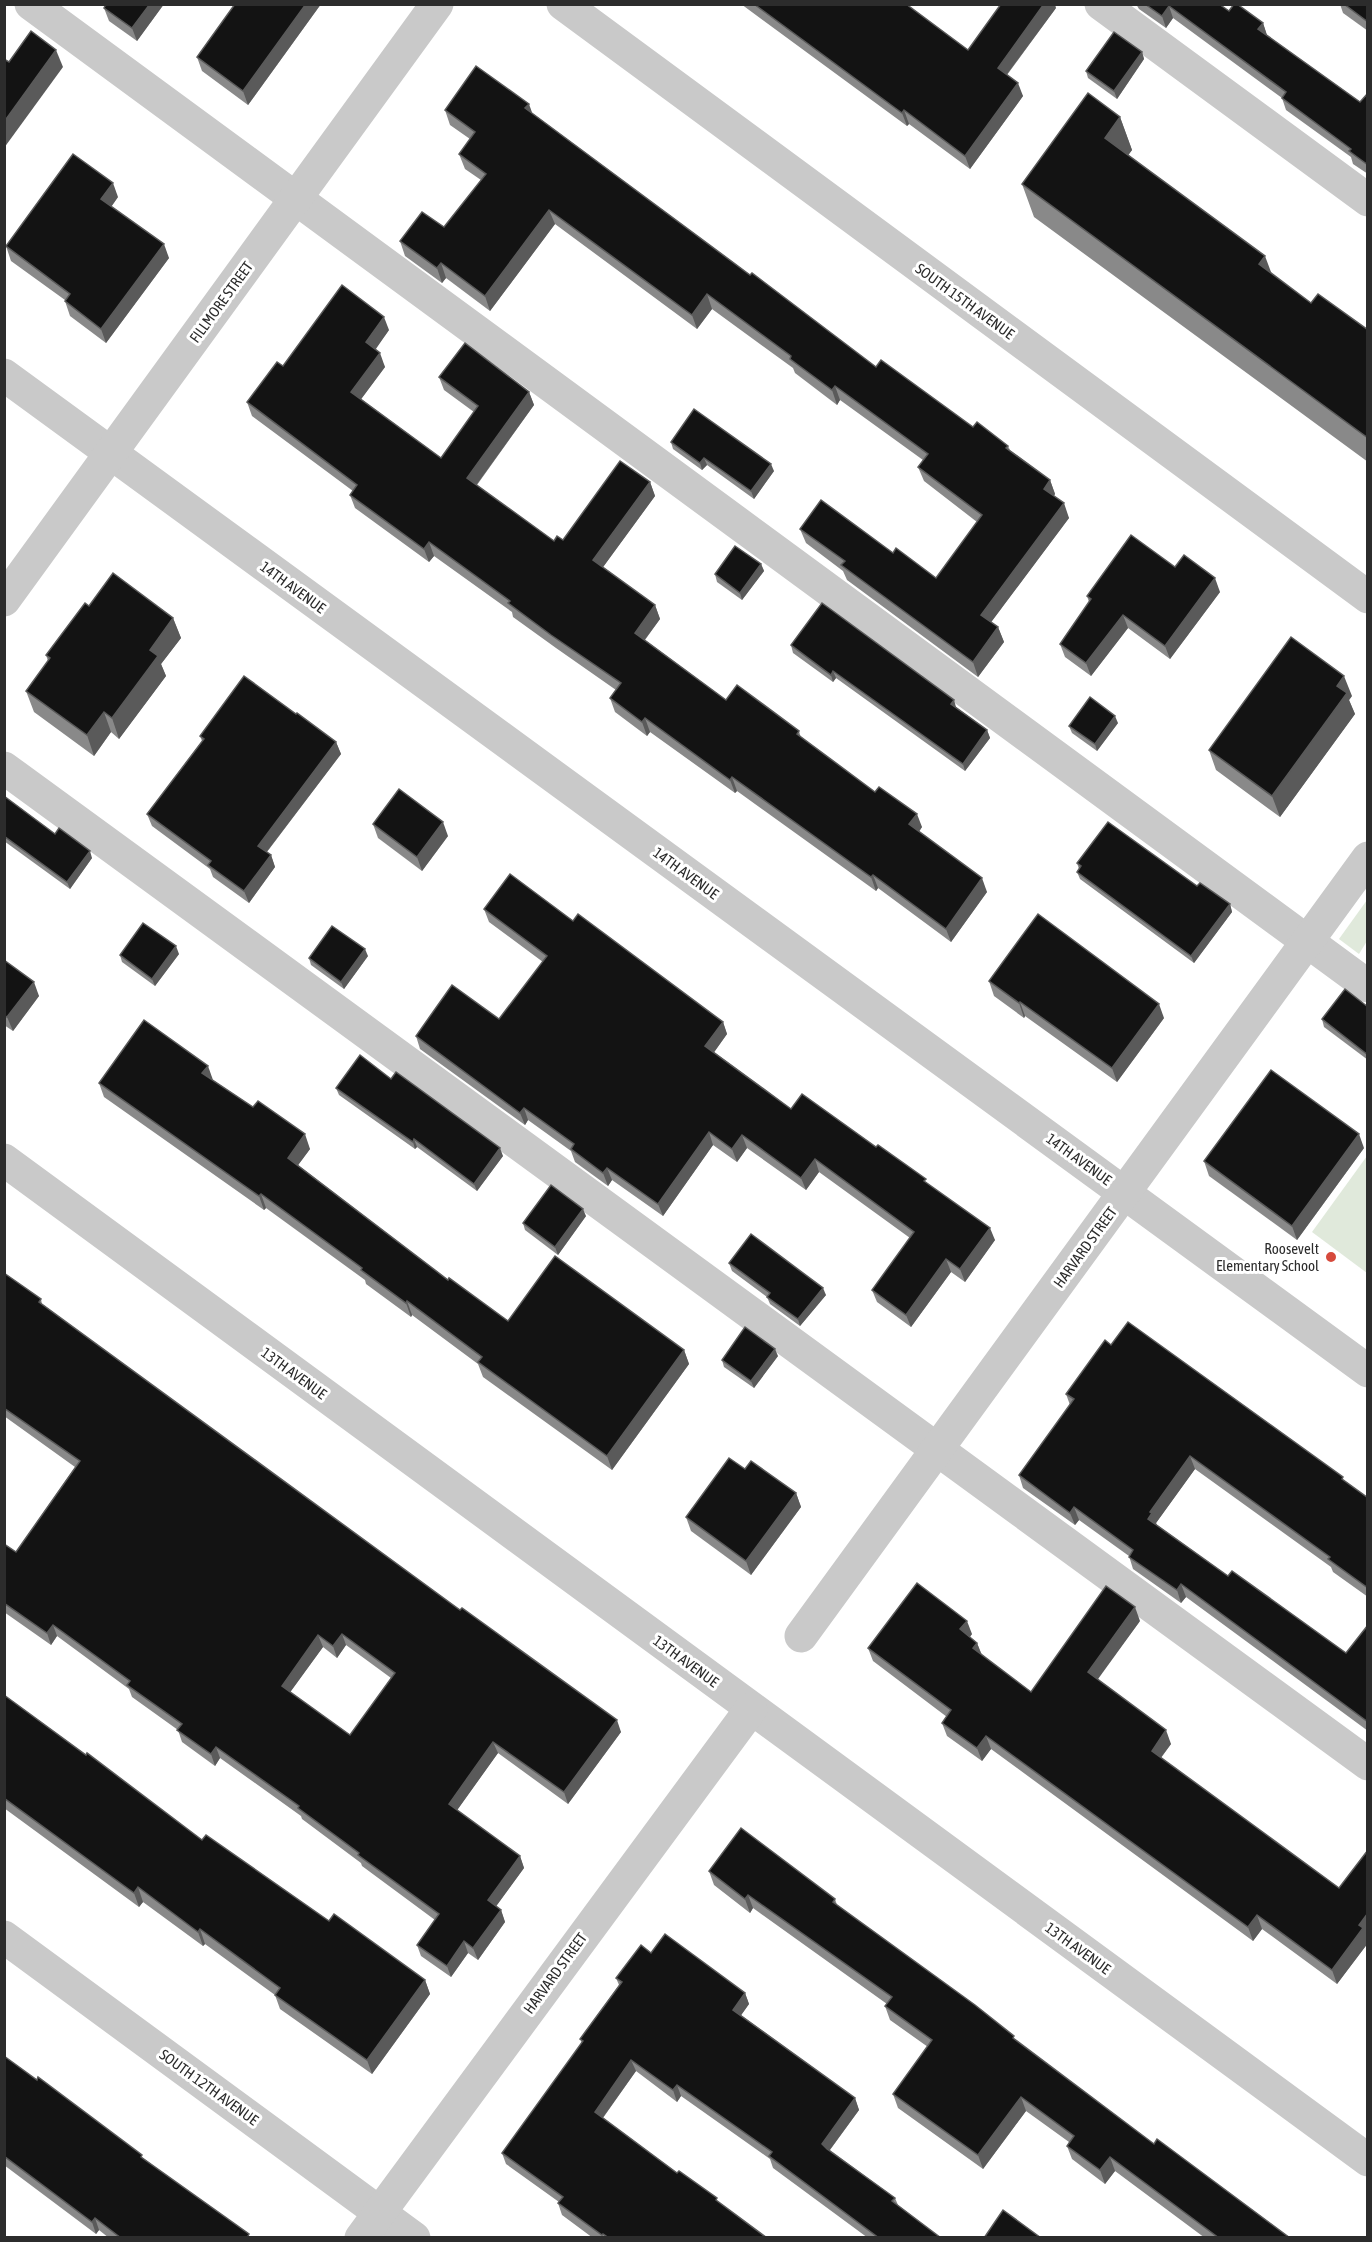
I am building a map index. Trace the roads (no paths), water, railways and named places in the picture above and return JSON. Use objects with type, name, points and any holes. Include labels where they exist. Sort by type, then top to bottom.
[{"type":"street","points":[[31,4],[1368,986]]},
{"type":"street","name":"FILLMORE STREET","points":[[4,600],[437,4]]},
{"type":"street","name":"SOUTH 15TH AVENUE","points":[[563,4],[1368,597]]},
{"type":"street","points":[[1101,4],[1368,200]]},
{"type":"street","name":"14TH AVENUE","points":[[4,375],[1368,1371]]},
{"type":"street","points":[[4,768],[1368,1764]]},
{"type":"street","name":"HARVARD STREET","points":[[801,1636],[1368,858]]},
{"type":"street","name":"13TH AVENUE","points":[[4,1160],[1368,2160]]},
{"type":"street","name":"HARVARD STREET","points":[[370,2225],[750,1709]]},
{"type":"street","name":"SOUTH 12TH AVENUE","points":[[4,1937],[370,2225],[414,2238]]},
{"type":"place","name":"Roosevelt Elementary School","points":[[1331,1257]]}]
